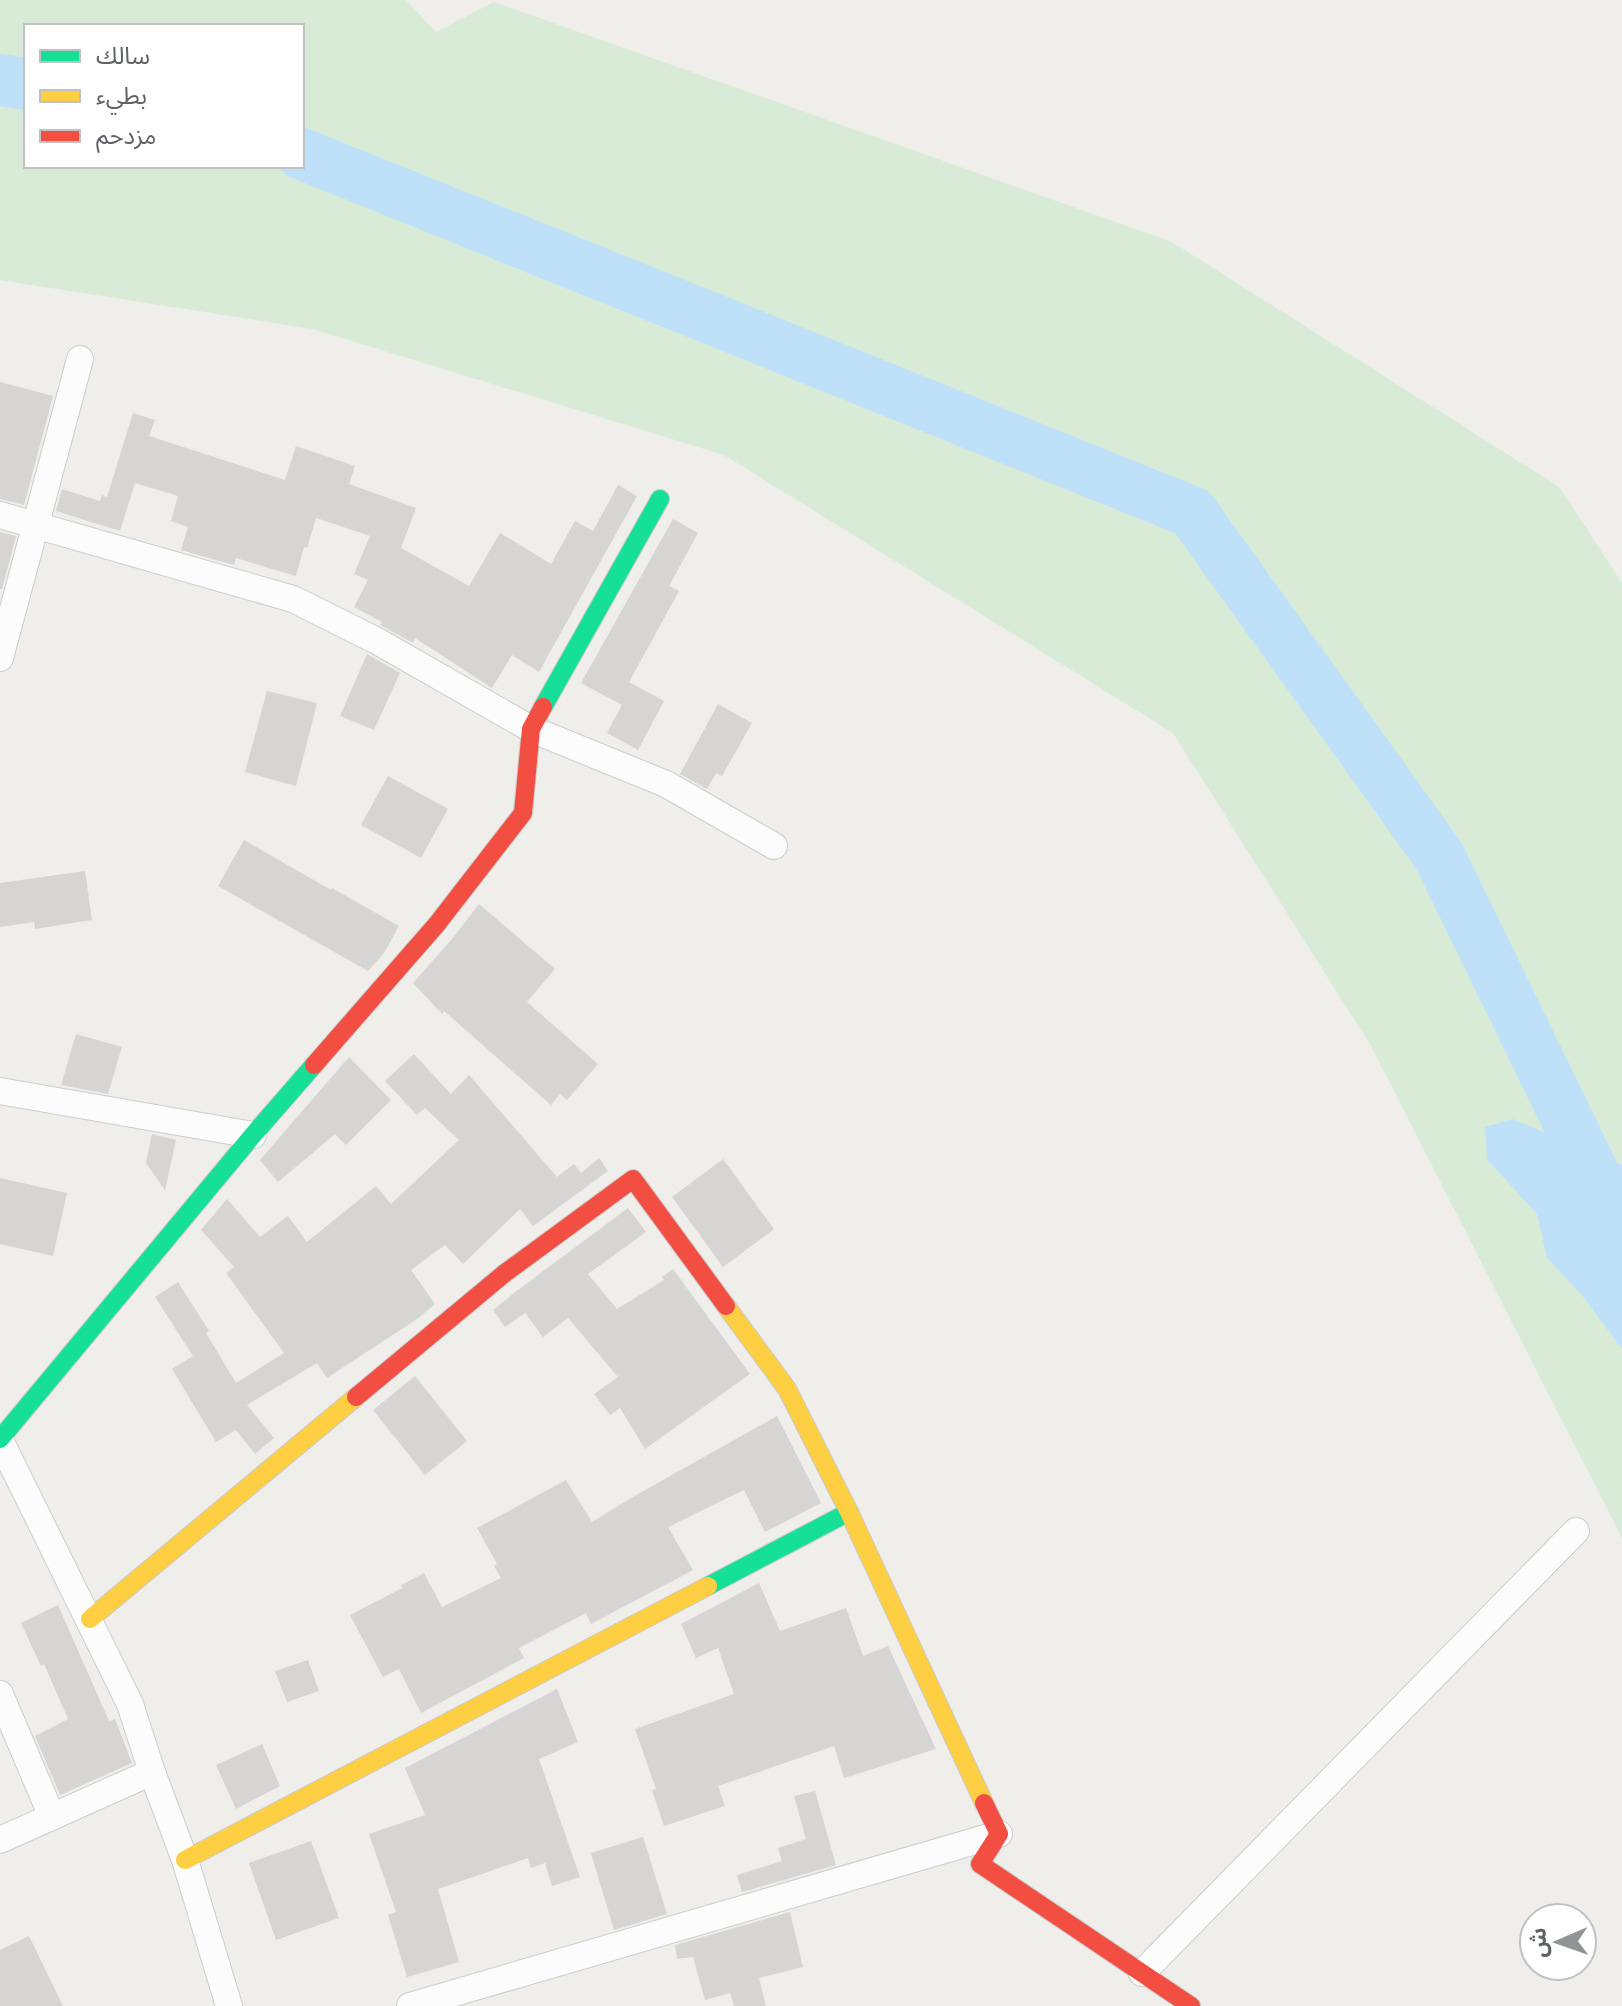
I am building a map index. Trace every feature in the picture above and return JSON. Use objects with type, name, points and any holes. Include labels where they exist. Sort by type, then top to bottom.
[{"type":"street","points":[[0,658],[80,359]]},
{"type":"street","points":[[229,2006],[185,1860],[130,1704],[0,1440],[253,1135],[437,924],[523,813],[531,729],[660,499]]},
{"type":"street","points":[[0,515],[293,599],[377,641],[531,729],[666,784],[774,846]]},
{"type":"street","points":[[0,1091],[253,1135]]},
{"type":"street","points":[[90,1619],[505,1273],[633,1179],[787,1389],[849,1512],[999,1834]]},
{"type":"street","points":[[185,1860],[849,1512]]},
{"type":"street","points":[[1142,1973],[1576,1531]]},
{"type":"street","points":[[0,1694],[52,1817]]},
{"type":"street","points":[[0,1840],[152,1772]]},
{"type":"street","points":[[999,1834],[980,1864],[1191,2006]]},
{"type":"street","points":[[410,2006],[999,1834]]},
{"type":"green space","points":[[0,0],[406,0],[436,32],[494,2],[1172,242],[1559,487],[1622,583],[1622,1538],[1371,1046],[1173,733],[724,455],[313,329],[0,280]]},
{"type":"water","points":[[1513,1119],[1622,1165],[1622,1349],[1581,1294],[1547,1258],[1537,1214],[1487,1159],[1485,1127]]},
{"type":"building","points":[[0,382],[53,396],[24,505],[0,499]]},
{"type":"building","points":[[133,413],[155,420],[149,436],[285,480],[296,446],[355,466],[349,484],[416,508],[401,548],[469,586],[500,533],[551,564],[575,521],[593,531],[618,485],[637,496],[539,672],[512,655],[492,688],[415,638],[413,643],[354,607],[368,580],[354,574],[370,536],[316,518],[296,576],[236,558],[234,565],[181,550],[188,527],[171,521],[178,496],[135,483],[120,531],[56,511],[62,489],[100,501],[102,495],[107,497]]},
{"type":"building","points":[[673,519],[698,533],[669,586],[679,591],[629,682],[664,701],[638,750],[607,733],[622,705],[581,683]]},
{"type":"building","points":[[0,532],[16,536],[2,589],[0,589]]},
{"type":"building","points":[[367,654],[400,673],[374,730],[340,716]]},
{"type":"building","points":[[267,691],[317,703],[296,786],[245,772]]},
{"type":"building","points":[[718,704],[752,723],[722,776],[716,773],[707,789],[680,774]]},
{"type":"building","points":[[388,776],[448,809],[421,858],[361,825]]},
{"type":"building","points":[[244,840],[399,926],[384,953],[368,971],[218,886]]},
{"type":"building","points":[[85,871],[92,920],[35,929],[34,922],[0,927],[0,883]]},
{"type":"building","points":[[479,904],[555,969],[527,1002],[598,1064],[567,1100],[560,1094],[551,1105],[444,1011],[442,1014],[413,983]]},
{"type":"building","points":[[76,1034],[122,1047],[108,1094],[61,1085]]},
{"type":"building","points":[[414,1054],[451,1094],[469,1075],[557,1177],[574,1164],[581,1173],[599,1158],[608,1171],[533,1226],[520,1209],[463,1264],[445,1245],[411,1270],[435,1304],[327,1378],[317,1363],[247,1405],[274,1438],[255,1454],[236,1430],[216,1442],[172,1369],[193,1356],[155,1297],[178,1282],[209,1331],[206,1333],[236,1383],[284,1353],[226,1273],[234,1267],[201,1230],[227,1199],[260,1237],[288,1216],[307,1242],[376,1186],[391,1204],[459,1140],[425,1108],[417,1115],[385,1081]]},
{"type":"building","points":[[349,1057],[391,1100],[346,1145],[335,1134],[278,1182],[260,1160]]},
{"type":"building","points":[[152,1134],[176,1140],[165,1190],[146,1163]]},
{"type":"building","points":[[723,1159],[774,1229],[723,1267],[672,1197]]},
{"type":"building","points":[[0,1178],[67,1193],[53,1256],[0,1244]]},
{"type":"building","points":[[628,1208],[646,1232],[588,1274],[617,1309],[664,1280],[662,1277],[673,1269],[750,1374],[645,1449],[620,1408],[610,1415],[594,1394],[618,1377],[568,1318],[543,1337],[525,1313],[505,1327],[493,1310]]},
{"type":"building","points":[[415,1376],[467,1441],[425,1475],[373,1410]]},
{"type":"building","points":[[777,1416],[821,1503],[765,1532],[744,1490],[668,1527],[693,1570],[591,1624],[586,1613],[519,1648],[524,1658],[421,1713],[399,1669],[383,1677],[350,1615],[424,1573],[442,1607],[501,1578],[494,1566],[497,1564],[477,1528],[566,1480],[592,1522]]},
{"type":"building","points":[[759,1583],[780,1631],[846,1608],[863,1656],[888,1646],[936,1749],[844,1778],[834,1746],[718,1786],[725,1806],[664,1826],[652,1790],[656,1789],[635,1729],[734,1694],[718,1648],[696,1658],[681,1624]]},
{"type":"building","points":[[58,1605],[109,1721],[115,1719],[132,1763],[60,1795],[35,1736],[68,1719],[44,1664],[41,1666],[21,1623]]},
{"type":"building","points":[[308,1660],[319,1691],[287,1702],[275,1671]]},
{"type":"building","points":[[557,1689],[578,1742],[539,1759],[580,1877],[552,1886],[545,1863],[531,1868],[528,1858],[438,1889],[459,1962],[407,1977],[388,1915],[396,1912],[369,1834],[425,1815],[405,1768]]},
{"type":"building","points":[[262,1744],[280,1786],[236,1809],[216,1765]]},
{"type":"building","points":[[815,1791],[836,1865],[742,1892],[737,1875],[782,1861],[778,1848],[806,1839],[794,1796]]},
{"type":"building","points":[[643,1837],[667,1914],[614,1930],[591,1853]]},
{"type":"building","points":[[311,1841],[339,1918],[276,1940],[249,1863]]},
{"type":"building","points":[[790,1912],[803,1967],[759,1978],[766,2006],[734,2006],[730,1993],[705,2000],[693,1957],[677,1959],[675,1945]]},
{"type":"building","points":[[29,1936],[63,2006],[0,2006],[0,1950]]},
{"type":"waterway","points":[[0,80],[24,84]]},
{"type":"waterway","points":[[304,155],[1192,512],[1439,856],[1622,1232]]},
{"type":"traffic: fast","points":[[543,707],[660,499]]},
{"type":"traffic: fast","points":[[0,1439],[314,1065]]},
{"type":"traffic: fast","points":[[708,1586],[849,1512]]},
{"type":"traffic: slow","points":[[726,1306],[787,1389],[849,1512],[984,1803]]},
{"type":"traffic: slow","points":[[90,1619],[356,1397]]},
{"type":"traffic: slow","points":[[185,1860],[708,1586]]},
{"type":"traffic: jam","points":[[314,1065],[437,924],[523,813],[531,729],[543,707]]},
{"type":"traffic: jam","points":[[356,1397],[505,1273],[633,1179],[726,1306]]},
{"type":"traffic: jam","points":[[984,1803],[999,1834],[980,1864],[1191,2006]]}]
